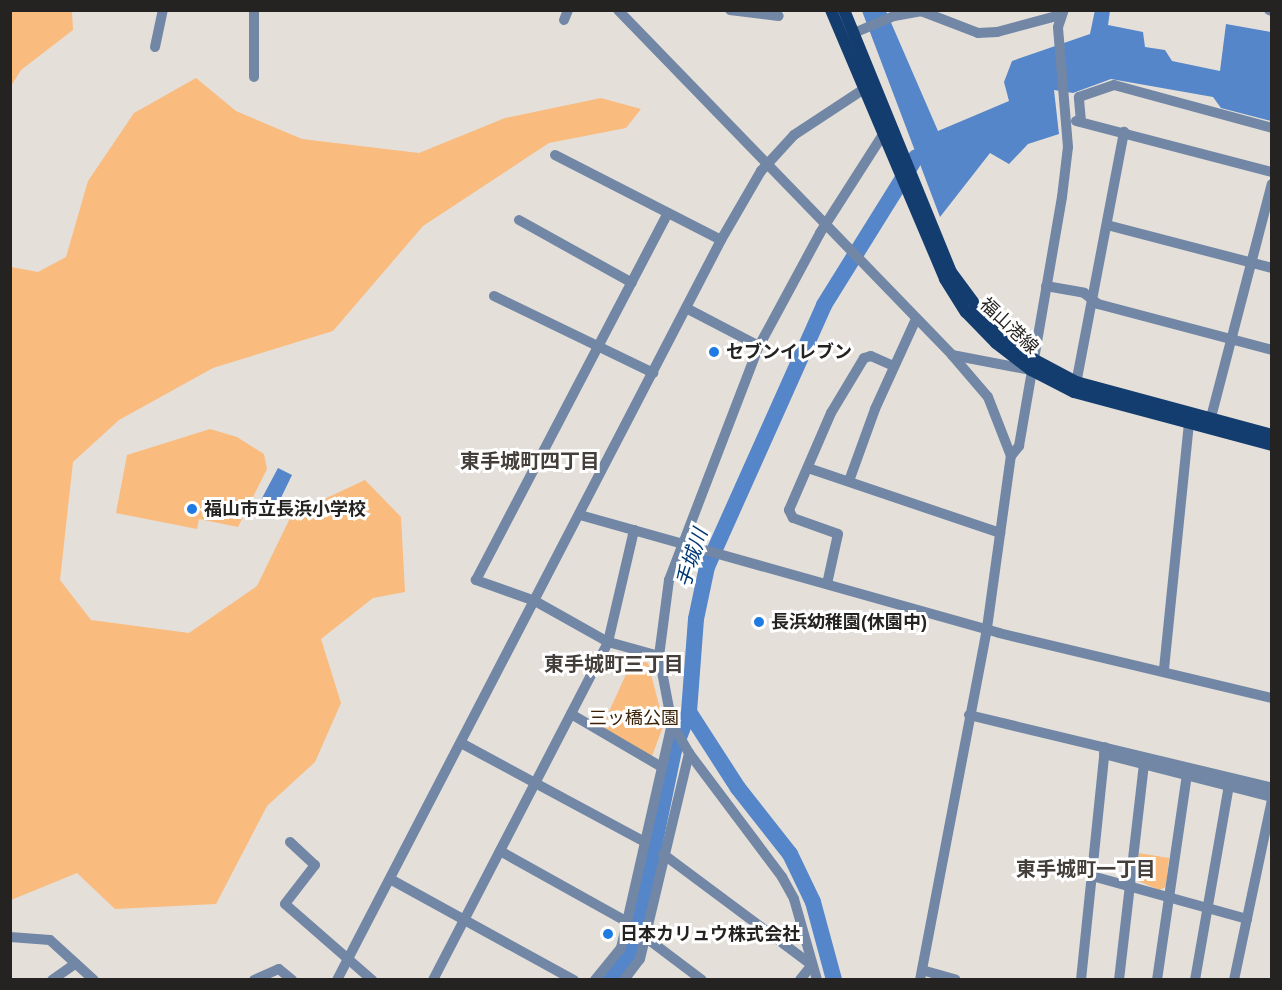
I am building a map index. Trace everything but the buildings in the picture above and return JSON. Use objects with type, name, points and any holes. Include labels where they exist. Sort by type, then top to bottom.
[{"type":"main road","name":"福山港線","points":[[831,10],[869,85],[887,134],[966,312],[996,343],[1075,387],[1189,423],[1210,423],[1272,445]]},
{"type":"main road","name":"福山港線","points":[[844,10],[858,31],[869,85]]},
{"type":"main road","name":"福山港線","points":[[1075,387],[1210,423],[1272,435]]},
{"type":"street","points":[[155,47],[164,10]]},
{"type":"street","points":[[254,10],[254,77]]},
{"type":"street","points":[[618,10],[952,355],[988,397],[1011,456],[987,628],[921,975],[956,980]]},
{"type":"street","points":[[730,10],[778,16]]},
{"type":"street","points":[[858,31],[894,16],[921,10],[978,33],[997,32],[1062,13],[1059,42],[1068,147],[1062,197],[1019,446],[1011,456]]},
{"type":"street","points":[[337,980],[721,240],[766,164],[794,135],[869,85]]},
{"type":"street","points":[[1082,123],[1079,97],[1114,85],[1272,128]]},
{"type":"street","points":[[1066,119],[1124,132],[1272,172]]},
{"type":"street","points":[[1075,387],[1124,132]]},
{"type":"street","points":[[818,980],[794,899],[782,877],[686,750],[672,725],[659,656],[669,580],[759,346],[828,227],[887,134]]},
{"type":"street","points":[[555,155],[721,240]]},
{"type":"street","points":[[1210,423],[1272,184]]},
{"type":"street","points":[[659,656],[608,642],[535,601],[476,580],[668,213]]},
{"type":"street","points":[[519,220],[632,283]]},
{"type":"street","points":[[1107,225],[1272,267]]},
{"type":"street","points":[[1046,286],[1084,293],[1098,304],[1272,350]]},
{"type":"street","points":[[494,296],[653,373]]},
{"type":"street","points":[[686,308],[759,346]]},
{"type":"street","points":[[849,481],[893,366],[916,319]]},
{"type":"street","points":[[952,355],[1032,364]]},
{"type":"street","points":[[827,584],[838,534],[789,515],[831,413],[864,358],[871,356],[893,366]]},
{"type":"street","points":[[1164,669],[1189,423]]},
{"type":"street","points":[[808,468],[1000,533]]},
{"type":"street","points":[[580,515],[987,628],[1164,669],[1272,698]]},
{"type":"street","points":[[433,980],[608,642],[634,530]]},
{"type":"street","points":[[571,714],[660,766]]},
{"type":"street","points":[[969,715],[1105,751],[1272,788]]},
{"type":"street","points":[[595,980],[621,948],[660,766],[672,725]]},
{"type":"street","points":[[461,743],[643,842]]},
{"type":"street","points":[[624,980],[640,959],[686,750]]},
{"type":"street","points":[[1105,751],[1144,764],[1272,798],[1234,980]]},
{"type":"street","points":[[1081,980],[1105,751]]},
{"type":"street","points":[[1119,980],[1144,764]]},
{"type":"street","points":[[1157,980],[1187,775]]},
{"type":"street","points":[[1195,980],[1229,786]]},
{"type":"street","points":[[290,842],[315,865],[285,904],[372,980]]},
{"type":"street","points":[[500,851],[626,921]]},
{"type":"street","points":[[663,854],[812,965]]},
{"type":"street","points":[[1092,876],[1247,919]]},
{"type":"street","points":[[390,879],[574,980]]},
{"type":"street","points":[[10,937],[50,940],[94,980]]},
{"type":"street","points":[[645,938],[702,980]]},
{"type":"street","points":[[52,980],[76,963]]},
{"type":"street","points":[[800,980],[812,965]]},
{"type":"street","points":[[254,980],[279,969],[292,980]]},
{"type":"green space","points":[[11,10],[72,11],[73,30],[21,70],[11,86]]},
{"type":"green space","points":[[196,78],[236,111],[302,139],[419,153],[505,118],[601,98],[641,109],[626,128],[549,143],[423,226],[333,331],[213,368],[119,420],[73,462],[60,580],[91,620],[189,633],[257,586],[292,514],[365,480],[401,517],[405,592],[373,598],[321,639],[341,703],[315,762],[267,806],[216,904],[115,909],[77,873],[11,900],[11,267],[38,272],[66,257],[88,181],[134,113]]},
{"type":"green space","points":[[210,429],[237,437],[264,454],[267,469],[238,527],[199,519],[197,529],[116,513],[127,455]]},
{"type":"green space","name":"三ッ橋公園","points":[[633,659],[648,663],[664,724],[652,756],[601,729]]},
{"type":"green space","points":[[1139,853],[1169,858],[1166,887],[1159,890],[1136,880]]},
{"type":"water","points":[[1095,10],[1110,11],[1108,25],[1143,32],[1145,47],[1165,50],[1172,61],[1220,71],[1226,24],[1271,32],[1271,121],[1221,108],[1213,97],[1111,79],[1073,93],[1054,90],[1059,134],[1028,144],[1009,164],[990,153],[940,217],[862,11],[886,11],[938,131],[1009,101],[1004,82],[1012,61],[1090,34]]},
{"type":"water","points":[[278,468],[292,475],[277,506],[262,498]]},
{"type":"waterway","name":"手城川","points":[[610,980],[632,953],[674,750],[689,712],[696,619],[707,567],[824,305],[916,157]]},
{"type":"waterway","name":"手城川","points":[[689,712],[738,788],[790,854],[813,902],[834,980]]},
{"type":"place","name":"セブンイレブン","points":[[714,352]]},
{"type":"place","name":"福山市立長浜小学校","points":[[192,509]]},
{"type":"place","name":"長浜幼稚園(休園中)","points":[[759,622]]},
{"type":"place","name":"日本カリュウ株式会社","points":[[608,934]]},
{"type":"district","name":"東手城町四丁目","points":[[530,461]]},
{"type":"district","name":"東手城町三丁目","points":[[614,664]]},
{"type":"district","name":"東手城町一丁目","points":[[1086,869]]}]
